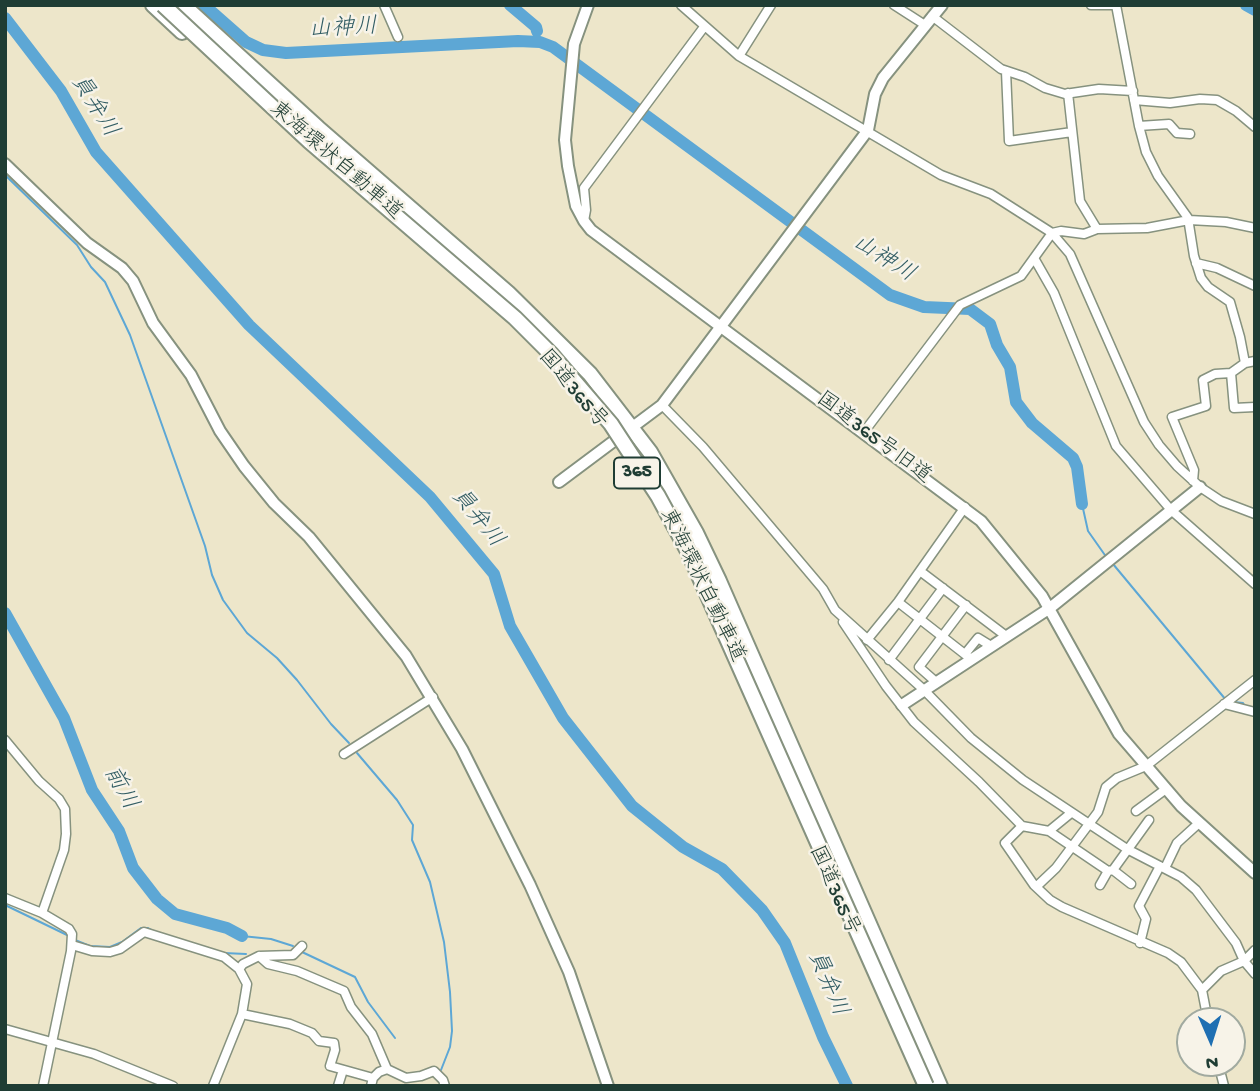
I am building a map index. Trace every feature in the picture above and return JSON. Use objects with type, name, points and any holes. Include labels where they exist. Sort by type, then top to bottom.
[{"type":"highway","name":"国道365号","points":[[153,5],[293,134],[521,332],[579,394],[615,442],[662,514],[699,589],[919,1086]]},
{"type":"highway","name":"東海環状自動車道","points":[[163,5],[309,141],[515,318],[559,363],[611,424],[652,487],[689,552],[926,1086]]},
{"type":"highway","name":"国道365号","points":[[183,5],[318,128],[508,293],[590,374],[633,428],[674,490],[719,581],[940,1086]]},
{"type":"street","points":[[384,5],[398,37]]},
{"type":"street","name":"国道365号旧道","points":[[589,5],[574,44],[565,140],[576,206],[584,221],[591,230],[965,507],[996,537],[1050,608],[1111,722],[1166,789],[1255,873]]},
{"type":"street","points":[[681,5],[740,56],[941,175],[991,194],[1052,233],[1070,254],[1144,422],[1158,445],[1197,484],[1221,500],[1255,514]]},
{"type":"street","points":[[740,56],[771,5]]},
{"type":"street","points":[[894,5],[929,21],[1006,72],[1025,77],[1045,88],[1068,93],[1099,89],[1170,103],[1205,98],[1217,100],[1255,127]]},
{"type":"street","points":[[559,482],[662,405],[867,130],[875,94],[883,78],[942,5]]},
{"type":"street","points":[[1091,5],[1116,5],[1139,126],[1154,170],[1189,220],[1196,263],[1205,284],[1230,303],[1245,363]]},
{"type":"street","points":[[584,221],[584,188],[704,27]]},
{"type":"street","points":[[1006,72],[1009,141],[1072,132]]},
{"type":"street","points":[[1068,93],[1080,201],[1097,229]]},
{"type":"street","points":[[1139,126],[1169,124],[1177,133],[1190,134]]},
{"type":"street","points":[[5,164],[87,243],[122,268],[133,281],[153,323],[191,375],[220,431],[244,466],[274,503],[309,537],[407,656],[433,698],[490,804],[569,972],[608,1086]]},
{"type":"street","points":[[864,432],[958,309],[1021,276],[1052,233],[1061,231],[1084,234],[1097,229],[1147,228],[1189,220],[1226,222],[1255,228]]},
{"type":"street","points":[[1034,258],[1054,293],[1116,446],[1171,510],[1255,584]]},
{"type":"street","points":[[1196,263],[1217,268],[1255,286]]},
{"type":"street","points":[[1197,484],[1172,417],[1206,407],[1203,380],[1215,374],[1231,373],[1245,363],[1255,361]]},
{"type":"street","points":[[1231,373],[1234,408],[1255,407]]},
{"type":"street","points":[[662,405],[703,447],[823,589],[886,686],[914,722],[1022,826],[1049,831],[1131,884]]},
{"type":"street","points":[[902,705],[968,657],[1050,608],[1171,510],[1197,484]]},
{"type":"street","points":[[867,640],[898,603],[965,507]]},
{"type":"street","points":[[920,571],[1006,636]]},
{"type":"street","points":[[889,660],[943,588]]},
{"type":"street","points":[[898,603],[968,657]]},
{"type":"street","points":[[936,682],[919,667],[965,605]]},
{"type":"street","points":[[835,610],[924,690],[971,738],[1023,780],[1129,850],[1181,877],[1196,890],[1236,943],[1244,961],[1255,974]]},
{"type":"street","points":[[1036,887],[1056,868],[1089,824],[1097,812],[1106,787],[1117,778],[1146,766],[1255,680]]},
{"type":"street","points":[[344,754],[433,698]]},
{"type":"street","points":[[1224,704],[1255,712]]},
{"type":"street","points":[[5,740],[65,809],[64,850],[42,914]]},
{"type":"street","points":[[1136,811],[1166,789]]},
{"type":"street","points":[[1049,831],[1071,813]]},
{"type":"street","points":[[1100,885],[1149,820]]},
{"type":"street","points":[[1140,943],[1146,919],[1139,906],[1177,843],[1199,823]]},
{"type":"street","points":[[1022,826],[1005,843],[1036,887],[1062,907],[1168,953],[1181,962],[1202,990],[1206,1007]]},
{"type":"street","points":[[5,898],[69,929],[72,940],[43,1086]]},
{"type":"street","points":[[72,940],[92,951],[110,952],[144,932],[224,957],[240,969],[247,984],[242,1014],[213,1086]]},
{"type":"street","points":[[240,969],[246,961],[259,956],[293,955],[302,946]]},
{"type":"street","points":[[1202,990],[1221,971],[1244,961],[1255,950]]},
{"type":"street","points":[[259,956],[268,964],[297,971],[344,990],[351,1007],[372,1034],[387,1069],[406,1078],[434,1071],[445,1086]]},
{"type":"street","points":[[242,1014],[290,1024],[312,1033],[319,1041],[334,1043],[335,1050],[330,1066],[372,1082],[379,1072],[387,1069]]},
{"type":"street","points":[[5,1029],[94,1054],[173,1086]]},
{"type":"street","points":[[338,1086],[343,1070]]},
{"type":"waterway","name":"山神川","points":[[204,5],[246,42],[263,50],[286,53],[518,41],[540,42],[553,47],[890,295],[924,307],[970,309],[990,324],[997,345],[1010,367],[1016,402],[1032,423],[1073,458],[1077,467],[1082,504]]},
{"type":"waterway","name":"山神川","points":[[510,5],[536,27],[537,31]]},
{"type":"waterway","points":[[1246,5],[1255,10]]},
{"type":"waterway","name":"員弁川","points":[[5,18],[61,91],[96,152],[249,325],[430,497],[494,574],[510,626],[563,718],[632,806],[683,847],[722,869],[762,910],[785,943],[823,1037],[847,1086]]},
{"type":"waterway","points":[[5,175],[77,245],[91,267],[105,282],[130,335],[205,546],[212,575],[223,600],[247,633],[277,658],[349,743]]},
{"type":"waterway","name":"山神川","points":[[1082,504],[1088,531],[1107,558]]},
{"type":"waterway","name":"山神川","points":[[1113,564],[1226,700]]},
{"type":"waterway","name":"前川","points":[[5,613],[64,718],[92,790],[119,831],[133,868],[157,899],[175,914],[227,928],[242,936]]},
{"type":"waterway","name":"山神川","points":[[1234,702],[1244,705]]},
{"type":"waterway","points":[[357,753],[397,800],[413,825],[412,840],[430,882],[444,942],[450,992],[452,1031],[450,1047],[441,1070]]},
{"type":"waterway","points":[[5,905],[67,935]]},
{"type":"waterway","points":[[75,940],[90,946],[110,947],[141,928],[155,932]]},
{"type":"waterway","points":[[242,936],[271,939],[293,946]]},
{"type":"waterway","points":[[302,952],[355,977],[368,1002],[395,1038]]},
{"type":"waterway","points":[[224,953],[246,954]]}]
